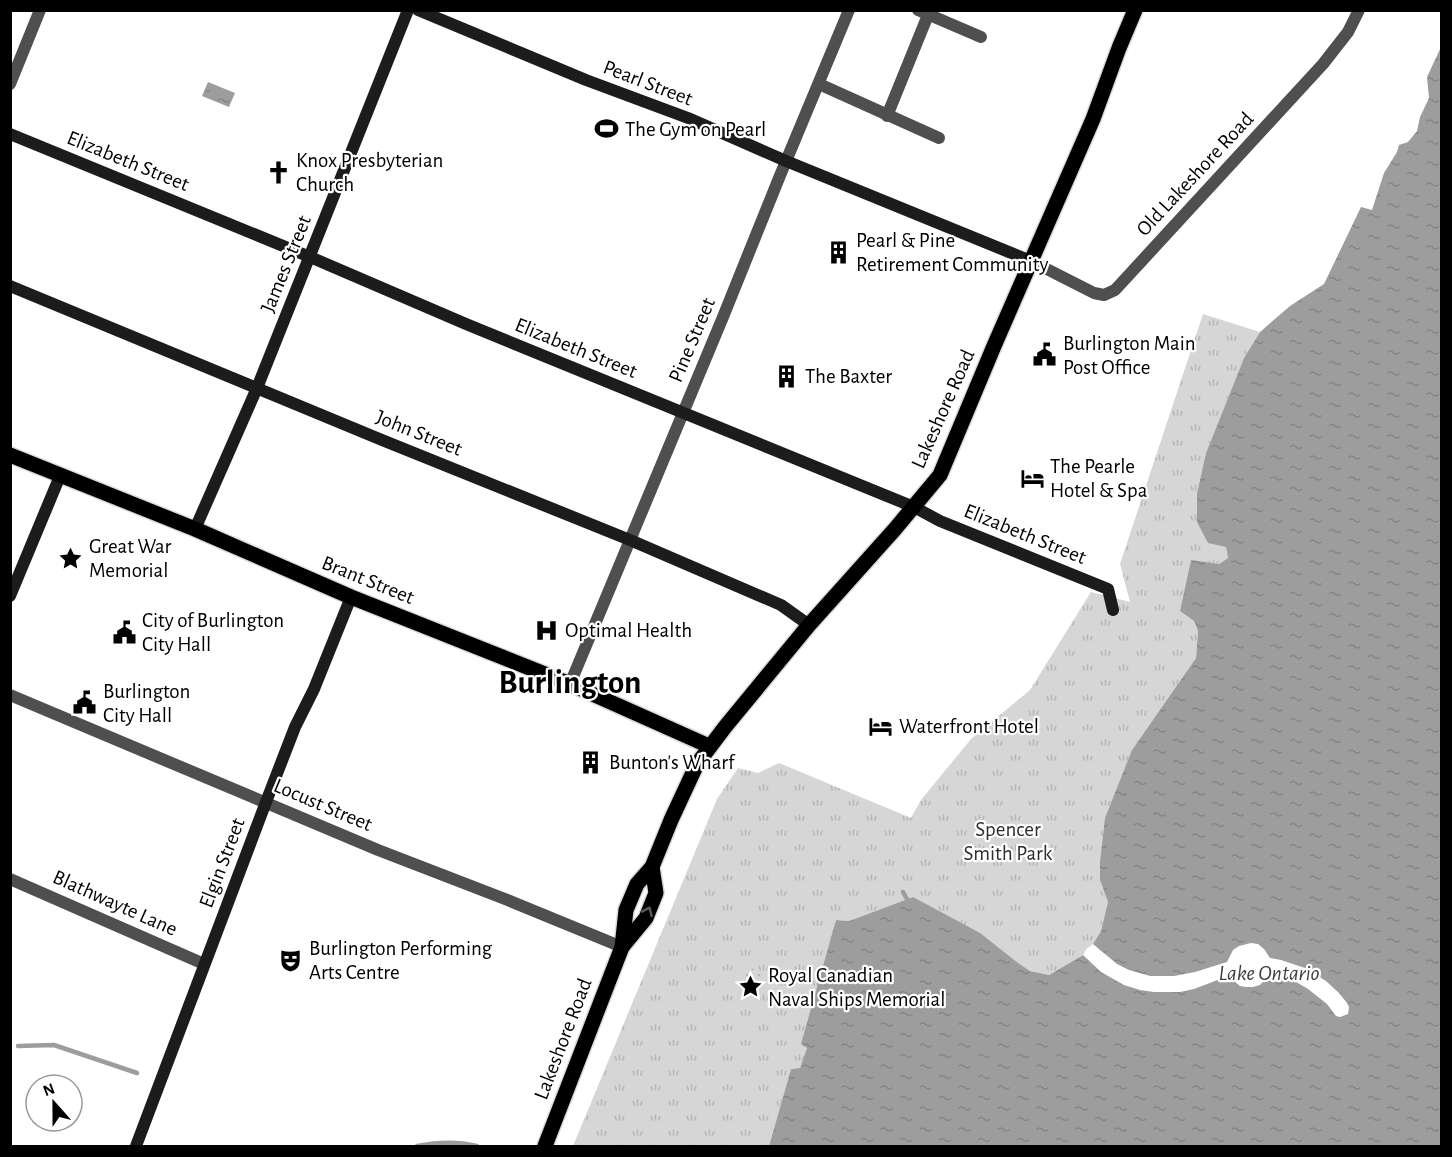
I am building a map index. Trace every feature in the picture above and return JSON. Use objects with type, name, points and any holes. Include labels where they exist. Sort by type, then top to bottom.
[{"type":"main road","name":"Lakeshore Road","points":[[545,1146],[622,947],[626,910],[637,884],[652,867],[689,779],[709,746],[809,625],[940,475],[1093,119],[1135,10]]},
{"type":"main road","name":"Brant Street","points":[[10,455],[195,529],[351,597],[570,684],[709,746]]},
{"type":"main road","name":"Lakeshore Road","points":[[622,947],[646,918],[656,893],[652,867]]},
{"type":"street","points":[[10,84],[40,10]]},
{"type":"street","name":"James Street","points":[[195,529],[257,388],[408,10]]},
{"type":"street","name":"Pearl Street","points":[[418,10],[586,80],[688,118],[786,161],[1031,261]]},
{"type":"street","name":"Pine Street","points":[[570,684],[849,10]]},
{"type":"street","name":"Old Lakeshore Road","points":[[1031,261],[1094,293],[1104,295],[1114,290],[1323,64],[1348,32],[1359,10]]},
{"type":"street","points":[[887,116],[923,13],[981,36]]},
{"type":"street","points":[[819,84],[939,138]]},
{"type":"street","name":"Elizabeth Street","points":[[10,134],[1108,589],[1113,610]]},
{"type":"street","name":"John Street","points":[[10,286],[630,540],[781,605],[809,625]]},
{"type":"street","points":[[10,596],[60,476]]},
{"type":"street","name":"Elgin Street","points":[[136,1146],[295,727],[314,689],[351,597]]},
{"type":"street","name":"Locust Street","points":[[10,695],[378,850],[622,947]]},
{"type":"street","name":"Blathwayte Lane","points":[[10,879],[204,964]]},
{"type":"green space","name":"Spencer Smith Park","points":[[1203,314],[1260,332],[1244,358],[1206,453],[1197,493],[1226,547],[1228,558],[1219,564],[1191,561],[1180,611],[1194,621],[1198,631],[1196,658],[1132,750],[1100,880],[1108,902],[1101,931],[1093,944],[1086,949],[1083,955],[1049,975],[1030,971],[913,897],[849,921],[836,920],[807,1048],[800,1068],[791,1069],[769,1146],[573,1146],[717,799],[738,768],[758,773],[779,763],[911,818],[921,800],[971,739],[1030,690],[1091,592],[1130,602],[1120,564]]},
{"type":"green space","points":[[746,966],[773,976],[772,979],[765,977],[763,980],[756,978],[755,980],[742,976]]},
{"type":"water","name":"Lake Ontario","points":[[1441,47],[1441,1146],[769,1146],[791,1069],[800,1068],[807,1048],[801,1044],[836,920],[849,921],[913,897],[980,933],[1030,971],[1049,975],[1083,955],[1101,931],[1108,902],[1100,880],[1105,818],[1132,750],[1196,658],[1198,631],[1194,621],[1180,611],[1191,560],[1219,564],[1228,558],[1226,547],[1208,543],[1197,522],[1197,493],[1206,453],[1244,358],[1260,332],[1290,306],[1324,284],[1361,207],[1372,210],[1384,173],[1399,145],[1408,142],[1417,131],[1420,117],[1429,98],[1427,77]]},
{"type":"water","points":[[208,82],[235,93],[229,107],[202,96]]},
{"type":"pier","points":[[1251,943],[1258,944],[1270,958],[1305,968],[1326,981],[1347,1003],[1348,1014],[1336,1016],[1327,1004],[1308,989],[1278,975],[1270,974],[1260,985],[1253,987],[1240,986],[1228,976],[1194,989],[1180,992],[1154,992],[1124,985],[1101,972],[1083,955],[1086,949],[1093,944],[1117,964],[1129,970],[1150,976],[1174,976],[1227,962],[1233,950]]},
{"type":"waterway","points":[[903,892],[907,899]]},
{"type":"waterway","points":[[18,1046],[54,1045],[137,1073]]},
{"type":"waterway","points":[[417,1146],[447,1143],[477,1146]]},
{"type":"place","name":"The Gym on Pearl","points":[[607,129]]},
{"type":"place","name":"Knox Presbyterian Church","points":[[278,172]]},
{"type":"place","name":"Pearl & Pine Retirement Community","points":[[838,252]]},
{"type":"place","name":"Burlington Main Post Office","points":[[1045,355]]},
{"type":"place","name":"The Baxter","points":[[787,376]]},
{"type":"place","name":"The Pearle Hotel & Spa","points":[[1032,478]]},
{"type":"place","name":"Great War Memorial","points":[[71,558]]},
{"type":"place","name":"Optimal Health","points":[[547,630]]},
{"type":"place","name":"City of Burlington City Hall","points":[[124,632]]},
{"type":"place","name":"Burlington City Hall","points":[[85,703]]},
{"type":"place","name":"Waterfront Hotel","points":[[881,726]]},
{"type":"place","name":"Bunton's Wharf","points":[[591,762]]},
{"type":"place","name":"Burlington Performing Arts Centre","points":[[291,960]]},
{"type":"place","name":"Royal Canadian Naval Ships Memorial","points":[[750,987]]},
{"type":"district","name":"Burlington","points":[[570,683]]}]
